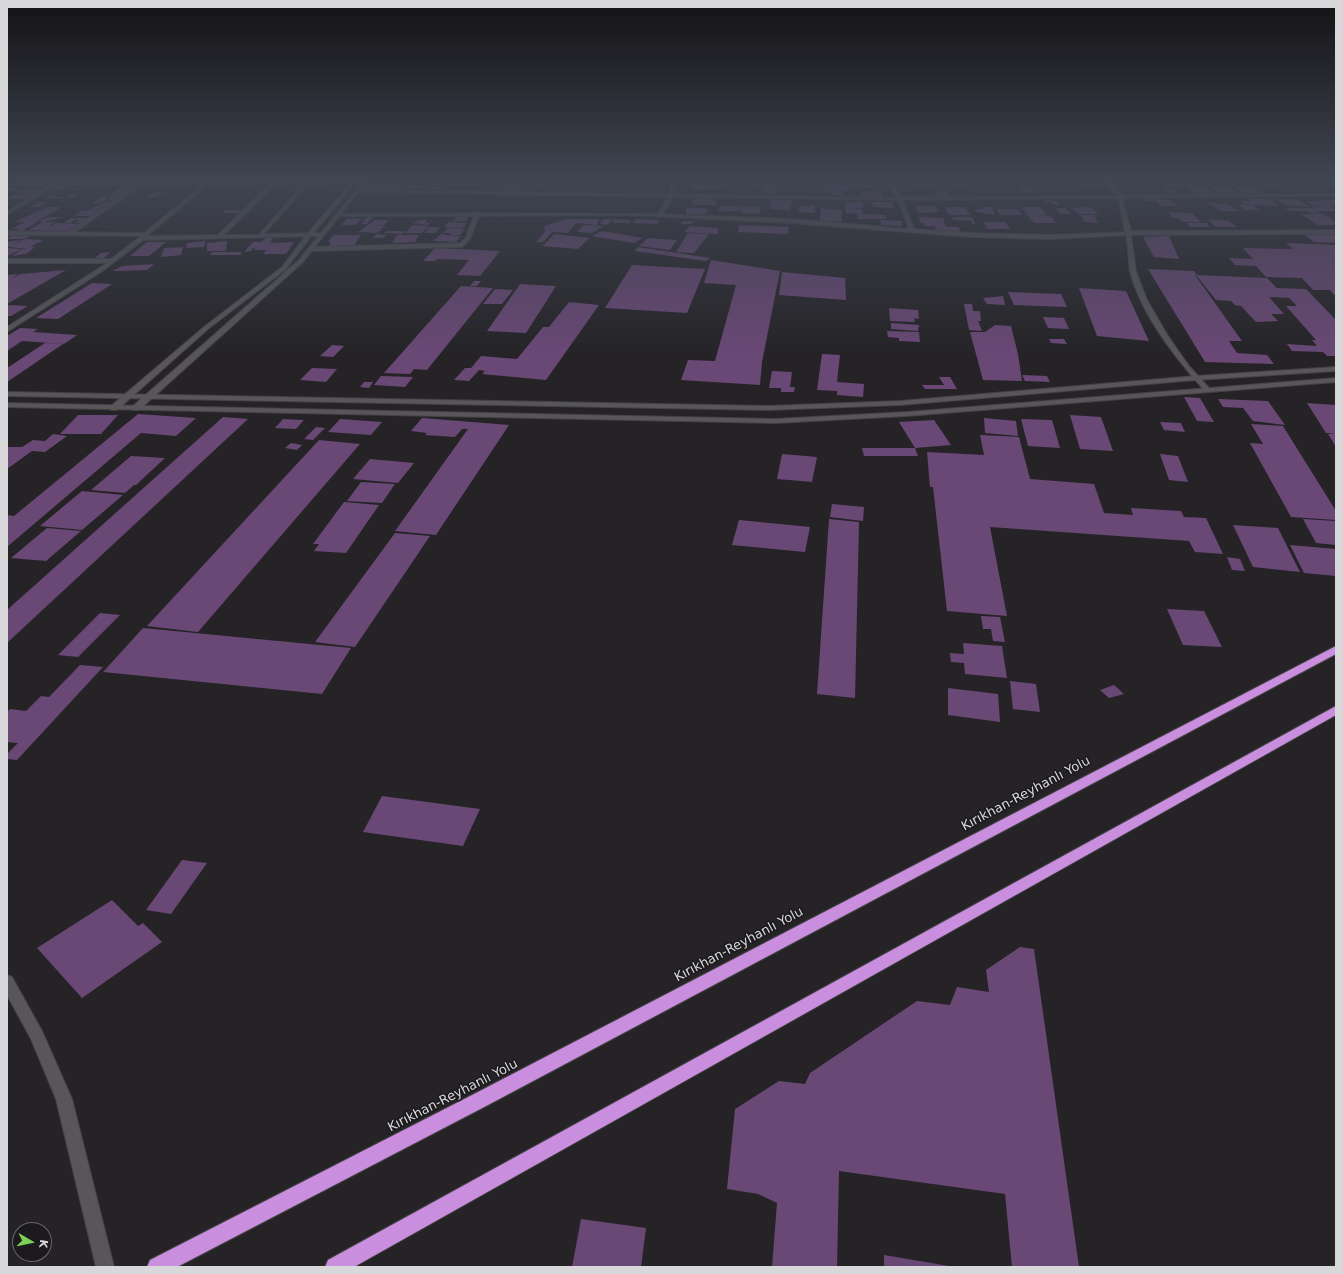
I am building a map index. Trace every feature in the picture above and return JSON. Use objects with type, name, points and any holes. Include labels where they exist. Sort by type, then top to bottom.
[{"type":"highway","name":"Kırıkhan-Reyhanlı Yolu","points":[[157,1267],[503,1088],[1336,649]]},
{"type":"highway","points":[[336,1267],[1336,710]]},
{"type":"street","points":[[7,330],[50,303],[139,240]]},
{"type":"street","points":[[114,408],[206,328],[284,268],[299,251],[306,240]]},
{"type":"street","points":[[136,408],[276,284],[318,240]]},
{"type":"street","points":[[312,248],[462,245],[466,240]]},
{"type":"street","points":[[1129,240],[1133,270],[1144,300],[1165,336],[1196,378],[1207,390]]},
{"type":"street","points":[[7,261],[112,261]]},
{"type":"street","points":[[7,394],[775,408],[900,403],[1196,378],[1336,369]]},
{"type":"street","points":[[7,405],[782,420],[899,415],[1336,380]]},
{"type":"street","points":[[7,981],[37,1036],[64,1099],[105,1267]]},
{"type":"building","points":[[20,240],[9,247],[7,247],[7,242]]},
{"type":"building","points":[[22,240],[42,240],[30,247],[35,247],[26,254],[11,256],[23,249],[30,249],[9,247]]},
{"type":"building","points":[[263,240],[272,240],[270,243],[294,242],[286,254],[263,254],[266,250],[254,250],[256,248],[253,248],[251,251],[244,252],[253,242],[262,242]]},
{"type":"building","points":[[329,240],[357,240],[353,247],[328,248],[331,242],[328,242]]},
{"type":"building","points":[[394,240],[416,240],[415,242],[392,243]]},
{"type":"building","points":[[434,240],[457,240],[456,242]]},
{"type":"building","points":[[537,240],[544,240],[543,242],[536,242]]},
{"type":"building","points":[[548,240],[587,240],[578,249],[543,246]]},
{"type":"building","points":[[619,240],[639,240],[634,243]]},
{"type":"building","points":[[645,240],[677,240],[670,250],[639,246]]},
{"type":"building","points":[[683,240],[704,240],[694,253],[676,252]]},
{"type":"building","points":[[1145,240],[1171,240],[1179,259],[1154,257]]},
{"type":"building","points":[[1312,240],[1336,240],[1336,243],[1314,242]]},
{"type":"building","points":[[206,241],[204,247],[186,248],[187,243]]},
{"type":"building","points":[[227,241],[226,251],[207,251],[207,243]]},
{"type":"building","points":[[147,242],[166,242],[149,256],[130,256]]},
{"type":"building","points":[[1286,243],[1336,245],[1336,297],[1330,290],[1313,290],[1302,278],[1266,277],[1256,266],[1235,265],[1229,258],[1253,259],[1243,248],[1293,249]]},
{"type":"building","points":[[183,247],[181,255],[161,257],[164,248]]},
{"type":"building","points":[[638,247],[710,258],[706,261],[635,251]]},
{"type":"building","points":[[7,248],[22,249],[7,256]]},
{"type":"building","points":[[435,248],[500,251],[480,276],[457,275],[469,260],[438,259],[435,261],[423,261]]},
{"type":"building","points":[[110,252],[104,258],[95,258],[101,253]]},
{"type":"building","points":[[213,252],[242,252],[240,255],[210,255]]},
{"type":"building","points":[[711,260],[780,271],[762,362],[760,385],[681,380],[688,360],[715,361],[736,285],[704,283]]},
{"type":"building","points":[[154,264],[147,270],[112,271],[122,266]]},
{"type":"building","points":[[632,265],[705,269],[687,313],[605,308]]},
{"type":"building","points":[[1148,269],[1194,271],[1197,275],[1195,275],[1242,341],[1229,341],[1237,353],[1267,355],[1274,364],[1205,362]]},
{"type":"building","points":[[66,270],[7,304],[7,275],[18,274],[10,280],[20,274]]},
{"type":"building","points":[[782,272],[845,278],[846,300],[779,295]]},
{"type":"building","points":[[1196,275],[1267,278],[1277,288],[1306,289],[1336,320],[1336,356],[1327,356],[1323,352],[1292,351],[1287,344],[1317,346],[1312,340],[1316,340],[1286,306],[1297,306],[1289,298],[1269,297],[1284,314],[1271,314],[1278,321],[1256,322],[1241,306],[1235,305],[1231,301],[1216,300]]},
{"type":"building","points":[[474,281],[481,281],[477,286],[470,286]]},
{"type":"building","points":[[92,283],[112,284],[58,319],[36,318]]},
{"type":"building","points":[[520,284],[556,286],[526,333],[487,331]]},
{"type":"building","points":[[461,286],[493,288],[427,370],[414,369],[410,374],[384,373]]},
{"type":"building","points":[[1079,288],[1126,291],[1149,341],[1097,336]]},
{"type":"building","points":[[495,289],[513,290],[502,304],[483,304]]},
{"type":"building","points":[[1008,292],[1061,294],[1067,307],[1014,305]]},
{"type":"building","points":[[1003,296],[1005,305],[987,304],[983,298]]},
{"type":"building","points":[[569,302],[599,305],[546,380],[482,374],[485,371],[479,370],[469,381],[454,380],[465,368],[471,368],[481,356],[517,359],[543,327],[549,327]]},
{"type":"building","points":[[964,304],[972,304],[973,311],[980,311],[981,321],[978,321],[982,331],[969,330]]},
{"type":"building","points":[[7,305],[28,306],[11,316],[7,316]]},
{"type":"building","points":[[889,308],[918,310],[919,319],[914,318],[915,322],[890,321]]},
{"type":"building","points":[[1043,317],[1064,318],[1069,329],[1048,328]]},
{"type":"building","points":[[891,323],[919,325],[918,331],[891,329]]},
{"type":"building","points":[[995,325],[1011,326],[1018,354],[1022,381],[983,380],[970,332],[985,332]]},
{"type":"building","points":[[20,328],[38,329],[33,332],[77,335],[64,344],[22,341],[7,351],[7,336]]},
{"type":"building","points":[[887,331],[919,332],[920,342],[899,341],[899,338],[888,337]]},
{"type":"building","points":[[1049,339],[1064,339],[1067,344],[1051,343]]},
{"type":"building","points":[[45,343],[63,344],[7,382],[7,368]]},
{"type":"building","points":[[332,345],[344,346],[333,357],[320,356]]},
{"type":"building","points":[[822,354],[840,355],[837,382],[864,384],[863,397],[837,395],[837,391],[817,390]]},
{"type":"building","points":[[312,368],[337,369],[326,382],[300,380]]},
{"type":"building","points":[[772,371],[792,372],[790,387],[795,387],[794,392],[781,392],[781,388],[769,388]]},
{"type":"building","points":[[1022,375],[1047,376],[1050,382],[1025,381]]},
{"type":"building","points":[[381,376],[413,377],[405,387],[374,385]]},
{"type":"building","points":[[939,377],[950,377],[957,389],[925,389],[922,385],[944,385]]},
{"type":"building","points":[[364,382],[373,382],[369,388],[360,387]]},
{"type":"building","points":[[1184,397],[1200,398],[1214,422],[1197,421]]},
{"type":"building","points":[[1218,399],[1268,401],[1285,425],[1253,421],[1243,408],[1223,407]]},
{"type":"building","points":[[1307,403],[1336,405],[1336,434],[1326,433]]},
{"type":"building","points":[[138,414],[196,418],[176,436],[141,433],[7,547],[7,515],[14,516]]},
{"type":"building","points":[[78,415],[118,415],[101,434],[60,434]]},
{"type":"building","points":[[1070,415],[1101,417],[1113,451],[1080,449]]},
{"type":"building","points":[[223,417],[248,419],[7,643],[7,610]]},
{"type":"building","points":[[422,418],[509,425],[436,535],[395,531],[468,429],[462,429],[455,437],[425,435],[427,433],[411,431]]},
{"type":"building","points":[[984,418],[1016,421],[1018,436],[985,433]]},
{"type":"building","points":[[283,419],[304,420],[296,429],[275,428]]},
{"type":"building","points":[[340,419],[382,422],[371,435],[328,432]]},
{"type":"building","points":[[1021,419],[1052,420],[1060,448],[1028,446]]},
{"type":"building","points":[[934,420],[951,445],[915,448],[899,422]]},
{"type":"building","points":[[1160,422],[1181,423],[1185,432],[1164,430]]},
{"type":"building","points":[[1251,424],[1283,426],[1336,511],[1336,520],[1291,517],[1250,443],[1263,444]]},
{"type":"building","points":[[316,427],[325,428],[313,440],[304,439]]},
{"type":"building","points":[[53,434],[67,436],[45,452],[32,451],[7,469],[7,447],[22,447],[33,440],[45,441]]},
{"type":"building","points":[[1328,434],[1336,434],[1336,447]]},
{"type":"building","points":[[980,435],[1019,437],[1030,479],[1094,484],[1104,513],[1133,515],[1131,508],[1181,511],[1184,517],[1206,518],[1223,554],[1195,552],[1189,541],[990,527],[1007,616],[947,611],[933,487],[930,487],[927,452],[984,455]]},
{"type":"building","points":[[319,440],[360,444],[198,632],[147,626]]},
{"type":"building","points":[[291,443],[302,445],[297,450],[285,448]]},
{"type":"building","points":[[862,448],[915,448],[918,456],[864,456]]},
{"type":"building","points":[[782,454],[817,457],[812,482],[777,479]]},
{"type":"building","points":[[1160,454],[1178,456],[1188,482],[1169,480]]},
{"type":"building","points":[[131,456],[165,458],[136,485],[125,493],[91,490]]},
{"type":"building","points":[[370,459],[414,463],[398,483],[353,479]]},
{"type":"building","points":[[361,482],[395,484],[382,503],[347,501]]},
{"type":"building","points":[[82,491],[123,495],[82,530],[40,526]]},
{"type":"building","points":[[344,502],[379,505],[346,553],[314,551],[319,544],[313,544]]},
{"type":"building","points":[[832,504],[864,507],[863,521],[830,517]]},
{"type":"building","points":[[829,519],[859,522],[855,698],[817,694]]},
{"type":"building","points":[[1303,519],[1336,521],[1336,545],[1316,543]]},
{"type":"building","points":[[739,520],[810,527],[805,552],[732,545]]},
{"type":"building","points":[[1233,525],[1278,528],[1300,572],[1253,567]]},
{"type":"building","points":[[47,528],[81,531],[46,561],[11,558]]},
{"type":"building","points":[[395,533],[430,536],[355,647],[315,642]]},
{"type":"building","points":[[1290,545],[1336,549],[1336,576],[1304,573]]},
{"type":"building","points":[[1227,557],[1240,559],[1245,571],[1232,570]]},
{"type":"building","points":[[1167,609],[1204,611],[1222,647],[1183,645]]},
{"type":"building","points":[[100,613],[120,615],[78,657],[58,655]]},
{"type":"building","points":[[981,616],[1000,617],[1005,642],[993,641],[991,629],[983,629]]},
{"type":"building","points":[[143,628],[351,648],[322,694],[103,672]]},
{"type":"building","points":[[963,643],[1002,646],[1007,678],[965,674],[964,663],[951,662],[950,653],[964,654]]},
{"type":"building","points":[[80,665],[103,667],[17,760],[7,759],[7,754],[18,743],[7,742],[7,712],[10,709],[26,711],[41,696],[49,697]]},
{"type":"building","points":[[1010,681],[1036,684],[1040,712],[1013,709]]},
{"type":"building","points":[[1114,685],[1124,694],[1109,698],[1100,690]]},
{"type":"building","points":[[948,688],[998,694],[1000,722],[948,715]]},
{"type":"building","points":[[382,796],[480,809],[463,846],[363,832]]},
{"type":"building","points":[[182,860],[207,863],[171,914],[146,910]]},
{"type":"building","points":[[112,900],[138,926],[143,923],[162,942],[82,998],[37,948]]},
{"type":"building","points":[[1020,947],[1034,949],[1079,1267],[1012,1267],[1005,1194],[839,1171],[837,1267],[772,1267],[777,1203],[758,1194],[727,1189],[735,1109],[779,1081],[805,1084],[810,1073],[917,1001],[950,1005],[957,987],[989,992],[986,970]]},
{"type":"building","points":[[581,1219],[646,1228],[641,1267],[572,1267]]},
{"type":"building","points":[[884,1255],[949,1266],[949,1267],[884,1267]]}]
